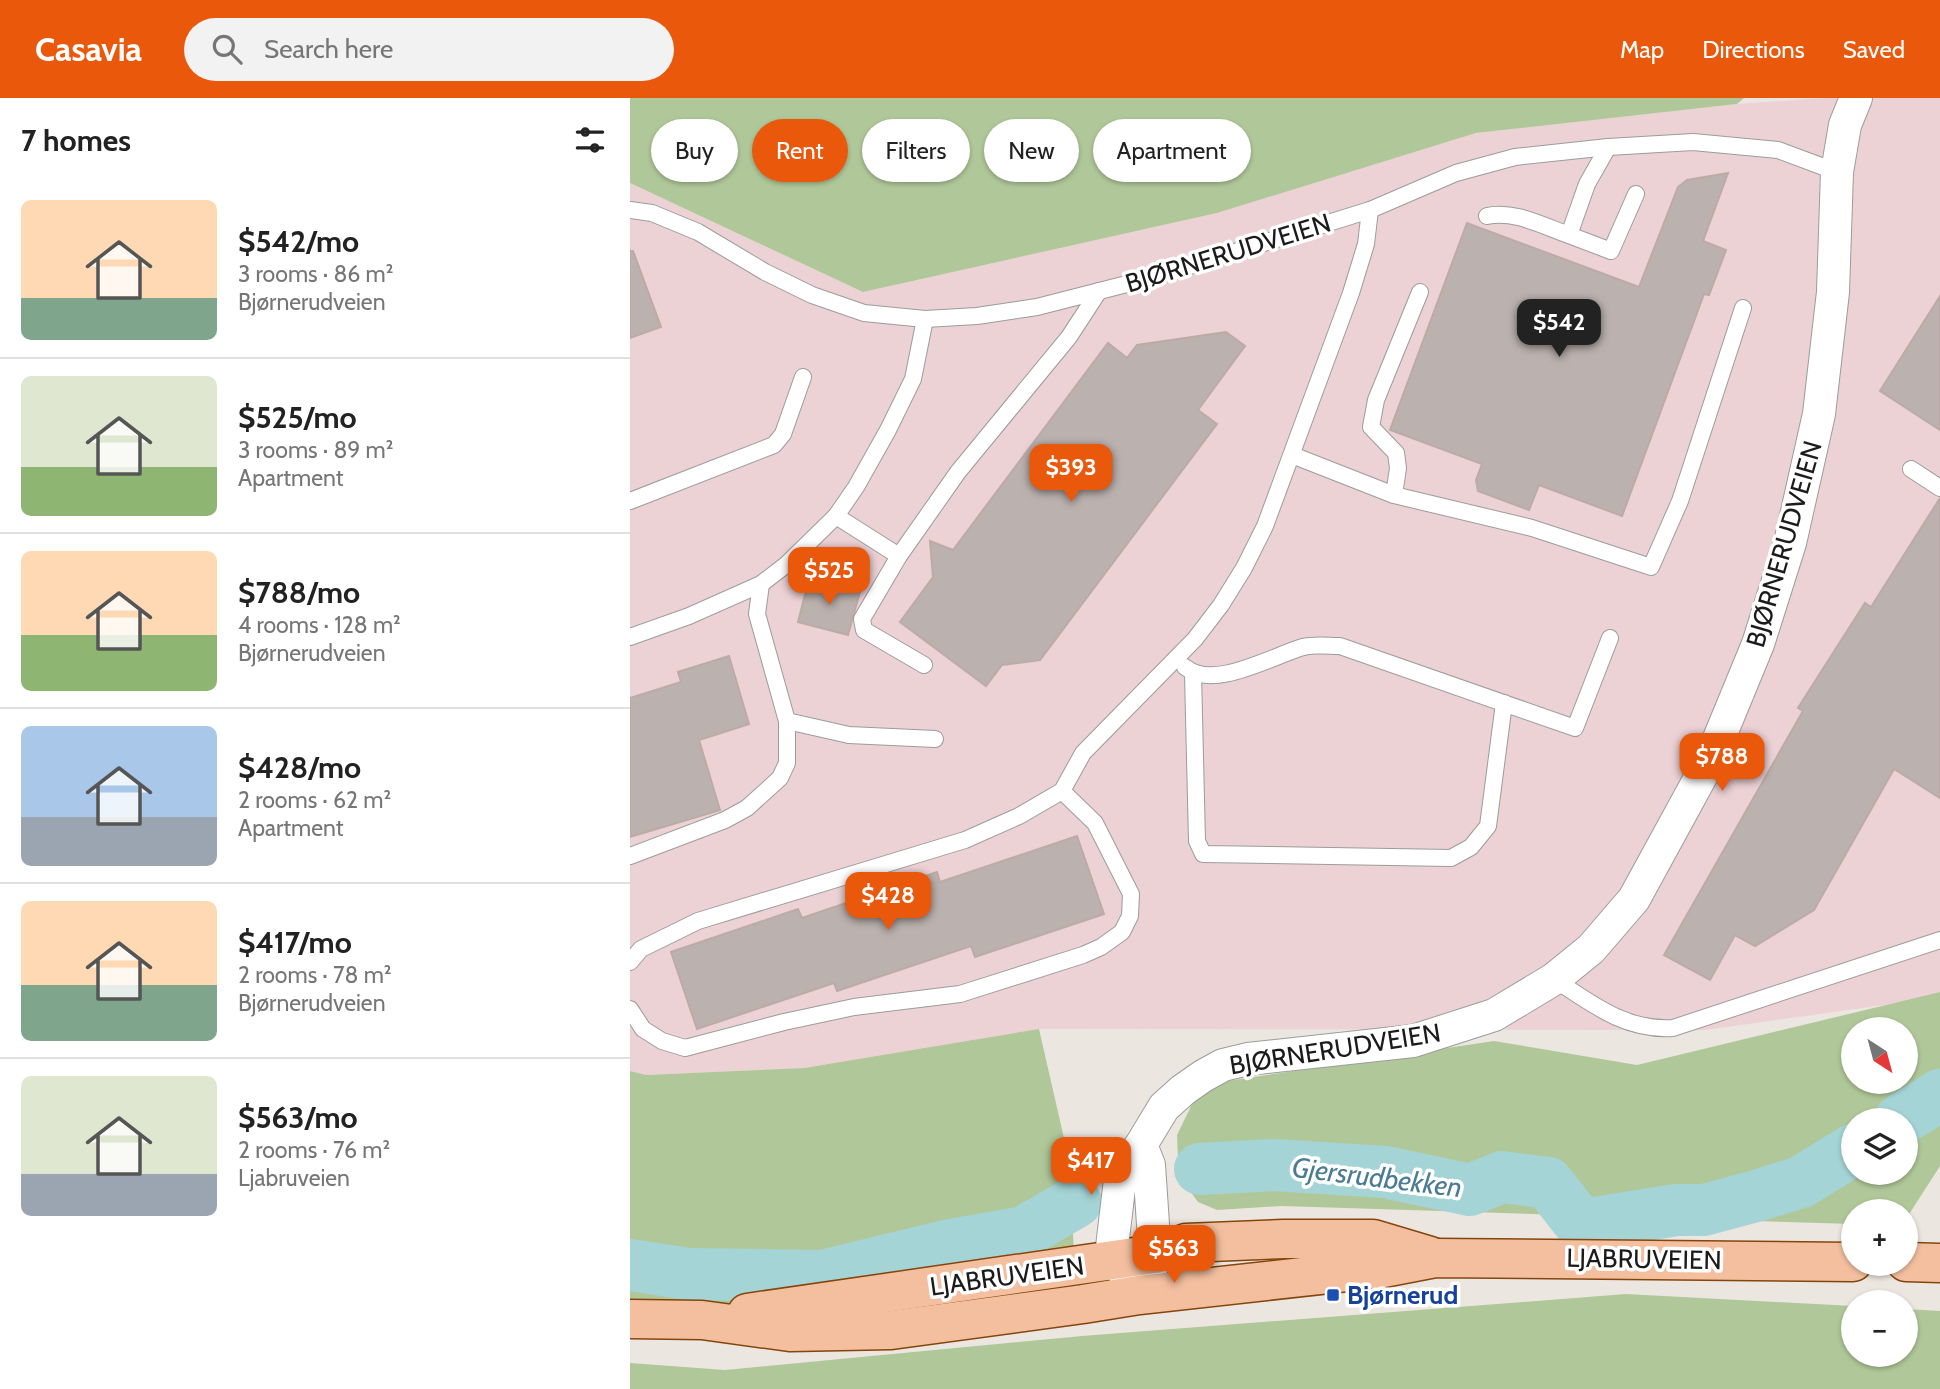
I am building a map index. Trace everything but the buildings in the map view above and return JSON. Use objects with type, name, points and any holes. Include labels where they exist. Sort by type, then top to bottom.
[{"type":"main road","name":"LJABRUVEIEN","points":[[702,1320],[1155,1254],[1186,1243],[1373,1239],[1435,1258]]},
{"type":"main road","name":"LJABRUVEIEN","points":[[630,1319],[702,1320],[790,1332],[891,1329],[1139,1295],[1383,1268],[1435,1258],[1841,1262]]},
{"type":"main road","points":[[1918,1262],[1940,1263]]},
{"type":"street","name":"BJØRNERUDVEIEN","points":[[1139,1295],[1112,1247],[1121,1171],[1141,1145],[1164,1107],[1203,1076],[1223,1065],[1270,1055],[1413,1041],[1494,1015],[1554,979],[1591,949],[1634,899],[1648,877],[1711,758],[1762,632],[1790,543],[1819,414],[1833,292],[1837,172],[1845,125],[1856,98]]},
{"type":"street","points":[[1139,1295],[1150,1275],[1155,1254],[1149,1165],[1141,1145]]},
{"type":"lane","name":"BJØRNERUDVEIEN","points":[[630,210],[652,213],[698,232],[765,272],[812,295],[864,313],[925,319],[977,316],[1037,307],[1154,277],[1370,210],[1457,173],[1515,157],[1608,147],[1693,142],[1778,150],[1837,172]]},
{"type":"lane","points":[[1569,235],[1587,184],[1608,147]]},
{"type":"lane","points":[[1486,216],[1514,216],[1611,251],[1636,194]]},
{"type":"lane","points":[[630,961],[641,949],[698,921],[965,840],[1018,816],[1062,791],[1083,753],[1176,659],[1208,622],[1244,568],[1265,526],[1351,293],[1366,244],[1370,210]]},
{"type":"lane","points":[[924,665],[864,630],[862,619],[899,556],[958,472],[1069,337],[1099,291]]},
{"type":"lane","points":[[1394,495],[1398,468],[1396,453],[1371,427],[1376,400],[1419,292]]},
{"type":"lane","points":[[1292,455],[1394,495],[1532,528],[1651,567],[1680,501],[1743,308]]},
{"type":"lane","points":[[630,637],[689,616],[761,584],[787,564],[836,516],[875,453],[913,379],[925,319]]},
{"type":"lane","points":[[630,500],[774,445],[783,434],[803,377]]},
{"type":"lane","points":[[1911,469],[1940,488]]},
{"type":"lane","points":[[836,516],[899,556]]},
{"type":"lane","points":[[630,856],[725,820],[747,808],[780,778],[787,763],[787,721],[757,614],[761,584]]},
{"type":"lane","points":[[1176,659],[1193,674],[1223,675],[1306,646],[1340,646],[1575,728],[1610,638]]},
{"type":"lane","points":[[1193,674],[1196,841],[1203,855],[1451,858],[1471,846],[1488,826],[1504,703]]},
{"type":"lane","points":[[787,721],[849,735],[935,739]]},
{"type":"lane","points":[[630,1009],[643,1029],[662,1041],[685,1048],[854,1007],[960,995],[1101,947],[1122,932],[1130,916],[1131,894],[1095,823],[1062,791]]},
{"type":"lane","points":[[1554,979],[1598,1009],[1619,1019],[1649,1029],[1674,1028],[1940,940]]},
{"type":"shaded area","points":[[1824,98],[1940,98],[1940,997],[1706,1030],[1039,1029],[804,1068],[646,1075],[630,1071],[630,183],[863,292],[1217,213],[1476,133],[1737,104]]},
{"type":"green space","points":[[630,98],[1744,98],[1737,104],[1476,133],[1217,213],[863,292],[630,183]]},
{"type":"green space","points":[[1940,992],[1940,1166],[1918,1200],[1841,1199],[1841,1224],[1282,1206],[1217,1210],[1198,1202],[1185,1184],[1178,1159],[1177,1135],[1194,1100],[1227,1081],[1494,1041],[1637,1065]]},
{"type":"green space","points":[[1039,1029],[1069,1160],[1074,1252],[894,1275],[719,1306],[630,1300],[630,1071],[646,1075],[804,1068]]},
{"type":"green space","points":[[1626,1294],[1841,1305],[1841,1367],[1918,1367],[1918,1310],[1940,1311],[1940,1389],[630,1389],[630,1363],[725,1370],[1082,1336]]},
{"type":"waterway","name":"Gjersrudbekken","points":[[1918,1109],[1940,1095]]},
{"type":"waterway","name":"Gjersrudbekken","points":[[1200,1169],[1274,1165],[1385,1172],[1470,1190],[1502,1177],[1548,1183],[1581,1225],[1677,1210],[1704,1210],[1801,1182],[1841,1157]]},
{"type":"waterway","name":"Gjersrudbekken","points":[[630,1265],[689,1274],[822,1276],[950,1245],[1024,1232],[1076,1202]]},
{"type":"place","name":"Bjørnerud","points":[[1333,1295]]}]
